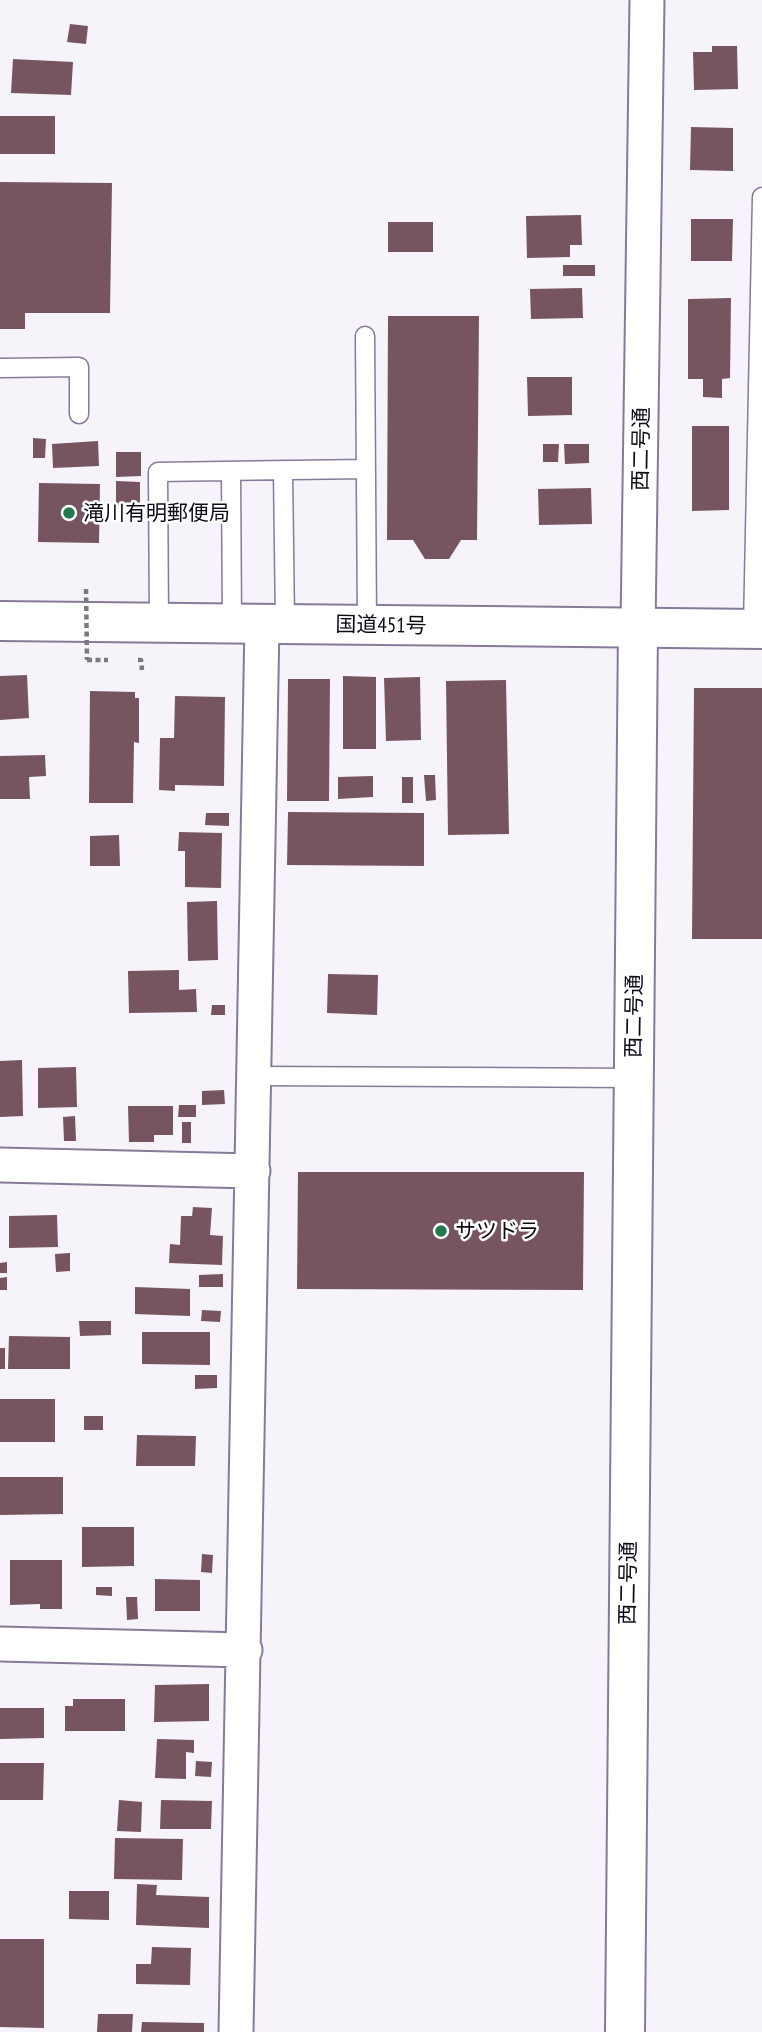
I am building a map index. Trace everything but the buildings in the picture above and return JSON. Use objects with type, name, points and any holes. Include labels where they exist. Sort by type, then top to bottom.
[{"type":"main road","name":"国道451号","points":[[0,621],[757,629]]},
{"type":"main road","name":"西二号通","points":[[625,2032],[638,627]]},
{"type":"street","name":"西二号通","points":[[638,627],[647,0]]},
{"type":"street","points":[[236,2032],[246,1650],[260,624]]},
{"type":"street","points":[[0,1165],[253,1171]]},
{"type":"street","points":[[0,1644],[246,1650]]},
{"type":"lane","points":[[757,629],[762,197]]},
{"type":"lane","points":[[365,335],[367,624]]},
{"type":"lane","points":[[0,368],[79,367],[79,414]]},
{"type":"lane","points":[[159,623],[158,472],[366,469]]},
{"type":"lane","points":[[260,624],[283,470]]},
{"type":"lane","points":[[231,471],[260,624]]},
{"type":"lane","points":[[255,1076],[633,1078]]},
{"type":"path","points":[[86,589],[87,660]]},
{"type":"path","points":[[141,660],[142,670]]},
{"type":"place","name":"滝川有明郵便局","points":[[69,513]]},
{"type":"place","name":"サツドラ","points":[[441,1231]]}]
